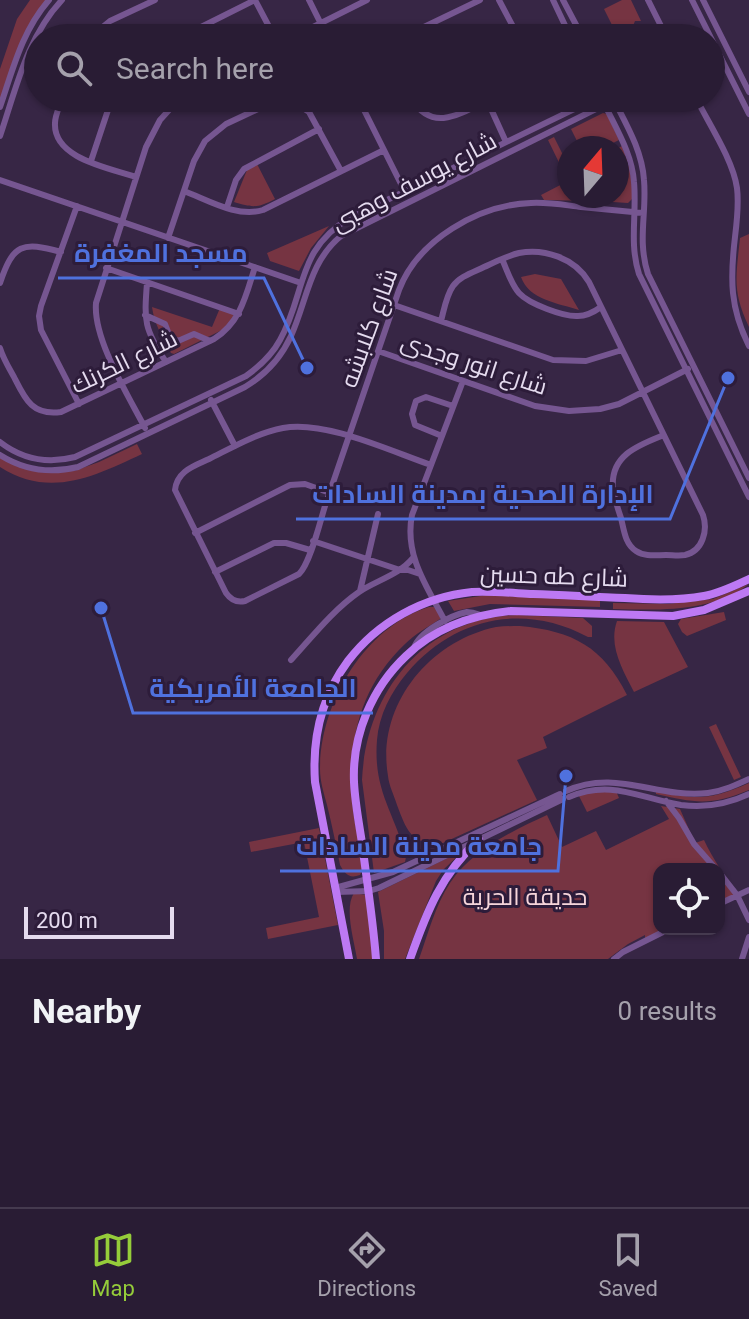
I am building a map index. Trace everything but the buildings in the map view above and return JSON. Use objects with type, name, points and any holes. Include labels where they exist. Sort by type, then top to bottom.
[{"type":"main road","name":"شارع طه حسين","points":[[349,959],[314,778],[315,742],[332,686],[344,666],[367,640],[395,618],[434,600],[460,594],[483,592],[657,600],[713,594],[749,579]]},
{"type":"main road","name":"شارع طه حسين","points":[[376,959],[354,782],[355,759],[365,715],[381,685],[414,648],[447,627],[480,615],[511,611],[662,616],[715,606],[749,591]]},
{"type":"main road","points":[[606,597],[607,614]]},
{"type":"main road","points":[[410,959],[426,912],[440,885],[479,839]]},
{"type":"street","points":[[32,24],[49,0]]},
{"type":"street","points":[[44,24],[62,0]]},
{"type":"street","points":[[105,24],[155,0]]},
{"type":"street","points":[[207,24],[255,0],[268,24]]},
{"type":"street","points":[[309,0],[321,23],[365,1]]},
{"type":"street","points":[[430,24],[480,0]]},
{"type":"street","points":[[499,0],[512,24]]},
{"type":"street","points":[[553,0],[564,24]]},
{"type":"street","points":[[563,0],[576,24]]},
{"type":"street","points":[[648,0],[660,24]]},
{"type":"street","points":[[692,0],[704,24]]},
{"type":"street","points":[[703,0],[715,24]]},
{"type":"street","points":[[43,7],[50,13]]},
{"type":"street","points":[[0,107],[24,39]]},
{"type":"street","points":[[725,45],[749,92]]},
{"type":"street","points":[[0,136],[24,66]]},
{"type":"street","points":[[725,66],[749,114]]},
{"type":"street","points":[[731,78],[749,70]]},
{"type":"street","points":[[58,112],[54,127],[59,140],[72,154],[136,177]]},
{"type":"street","points":[[91,161],[107,112]]},
{"type":"street","points":[[148,435],[101,340],[96,323],[97,297],[146,147],[166,112]]},
{"type":"street","points":[[168,238],[196,156],[210,136],[252,112]]},
{"type":"street","points":[[309,112],[341,171]]},
{"type":"street","points":[[365,112],[409,201]]},
{"type":"street","points":[[423,112],[444,119],[465,112]]},
{"type":"street","points":[[494,112],[506,142]]},
{"type":"street","name":"شارع يوسف وهبى","points":[[0,442],[23,456],[45,461],[75,457],[246,376],[271,353],[284,332],[300,283],[316,248],[333,230],[350,218],[574,112]]},
{"type":"street","name":"شارع يوسف وهبى","points":[[0,455],[30,468],[62,471],[86,465],[252,383],[276,362],[290,338],[320,259],[336,240],[578,112]]},
{"type":"street","points":[[607,112],[630,160],[634,182],[633,249],[639,274],[749,497]]},
{"type":"street","name":"شارع يوسف وهبى","points":[[620,112],[641,162],[644,187],[642,246],[646,267],[749,478]]},
{"type":"street","points":[[703,112],[729,164],[737,189],[731,288],[749,346]]},
{"type":"street","points":[[227,207],[236,180],[244,169],[319,129]]},
{"type":"street","points":[[184,191],[247,213],[259,211],[384,150]]},
{"type":"street","points":[[0,180],[309,286]]},
{"type":"street","name":"شارع كلابشه","points":[[215,572],[226,593],[236,601],[248,600],[299,574],[304,568],[405,275],[422,251],[447,232],[488,212],[511,205],[536,203],[643,213]]},
{"type":"street","points":[[77,206],[41,306],[40,325],[79,404]]},
{"type":"street","points":[[0,283],[7,262],[20,250],[37,245],[61,252]]},
{"type":"street","points":[[441,321],[454,284],[469,274],[518,253],[564,258],[582,271],[643,392],[664,435],[705,522],[702,542],[685,555],[650,555],[634,550],[625,536],[613,489],[618,466],[627,451],[664,435]]},
{"type":"street","points":[[502,259],[516,289],[531,302],[573,316],[587,315],[601,307]]},
{"type":"street","name":"شارع الكرنك","points":[[0,348],[24,397],[42,412],[56,413],[210,341],[228,328],[239,314],[255,267]]},
{"type":"street","points":[[106,268],[239,314]]},
{"type":"street","points":[[147,283],[145,315],[150,336],[166,362]]},
{"type":"street","points":[[394,305],[561,361],[595,360],[622,350]]},
{"type":"street","points":[[145,315],[165,324],[181,355]]},
{"type":"street","points":[[159,352],[174,339],[194,334],[210,341]]},
{"type":"street","name":"شارع انور وجدى","points":[[378,351],[535,406],[569,411],[610,407],[693,366]]},
{"type":"street","points":[[445,621],[413,558],[411,522],[463,381]]},
{"type":"street","points":[[208,394],[235,446]]},
{"type":"street","points":[[442,436],[415,425],[412,414],[416,401],[426,397],[453,406]]},
{"type":"street","points":[[310,550],[274,543],[215,572],[177,496],[177,480],[186,470],[235,446],[288,427],[317,428],[431,465]]},
{"type":"street","points":[[195,533],[290,485],[305,484],[330,493]]},
{"type":"street","points":[[360,591],[378,514]]},
{"type":"street","points":[[313,541],[420,574]]},
{"type":"street","points":[[291,660],[360,591],[400,570],[413,558]]},
{"type":"street","points":[[414,648],[420,637],[445,621],[468,612],[480,615]]},
{"type":"street","points":[[336,890],[415,866],[479,839],[582,784],[604,781],[649,789],[706,793],[723,790],[749,779]]},
{"type":"street","points":[[336,890],[369,891],[564,795],[608,788],[680,804],[715,805],[749,794]]},
{"type":"street","points":[[647,797],[649,789]]},
{"type":"street","points":[[666,801],[694,844],[712,863]]},
{"type":"street","points":[[679,818],[680,804]]},
{"type":"street","points":[[725,879],[749,920]]},
{"type":"street","points":[[725,901],[749,890]]},
{"type":"street","points":[[614,959],[657,935]]},
{"type":"street","points":[[742,959],[749,937]]},
{"type":"green space","points":[[30,0],[47,0],[32,24],[24,24],[24,42],[0,106],[0,69],[17,19]]},
{"type":"green space","points":[[622,0],[631,0],[641,21],[612,24],[604,9]]},
{"type":"green space","points":[[603,113],[607,114],[617,136],[574,136],[571,129]]},
{"type":"green space","points":[[554,137],[557,143],[557,158],[548,140]]},
{"type":"green space","points":[[257,164],[275,199],[255,206],[234,202],[247,170]]},
{"type":"green space","points":[[629,168],[632,185],[632,199],[629,202]]},
{"type":"green space","points":[[557,187],[557,200],[544,200],[541,195]]},
{"type":"green space","points":[[329,226],[311,248],[299,271],[270,261],[267,253]]},
{"type":"green space","points":[[749,234],[749,327],[740,303],[737,274],[740,238]]},
{"type":"green space","points":[[535,274],[561,279],[579,310],[545,300],[530,291],[521,277]]},
{"type":"green space","points":[[152,307],[212,327],[220,308],[233,314],[234,319],[224,329],[174,354],[159,331]]},
{"type":"green space","points":[[137,444],[142,454],[72,481],[37,482],[0,467],[0,453],[27,467],[74,471]]},
{"type":"green space","points":[[749,584],[701,605],[666,609],[613,609],[613,603],[668,604],[713,599]]},
{"type":"green space","points":[[487,595],[600,600],[600,607],[490,604],[454,611],[448,601]]},
{"type":"green space","points":[[434,607],[440,619],[409,640],[389,662],[376,680],[359,720],[354,741],[352,786],[362,871],[360,875],[350,876],[340,865],[321,778],[322,744],[328,719],[337,694],[366,650],[406,617]]},
{"type":"green space","points":[[724,612],[726,620],[687,636],[678,624],[681,619]]},
{"type":"green space","points":[[517,615],[583,618],[592,626],[592,637],[539,620],[490,621],[446,639],[425,654],[407,673],[383,713],[377,740],[381,787],[406,857],[405,862],[374,873],[362,780],[366,747],[375,717],[389,689],[406,665],[429,645],[455,630],[484,619]]},
{"type":"green space","points":[[617,621],[664,622],[688,667],[634,692],[616,649]]},
{"type":"green space","points":[[520,626],[556,632],[584,644],[608,665],[627,695],[543,737],[547,748],[517,760],[537,800],[443,843],[417,839],[404,822],[388,776],[386,750],[390,725],[399,702],[412,680],[449,646],[496,627]]},
{"type":"green space","points":[[716,724],[741,777],[734,780],[709,727]]},
{"type":"green space","points":[[749,783],[749,790],[713,801],[693,801],[656,794],[656,791],[703,797]]},
{"type":"green space","points":[[616,791],[619,798],[587,812],[579,796],[585,793]]},
{"type":"green space","name":"حديقة الحرية","points":[[661,806],[680,809],[695,843],[704,840],[716,863],[653,863],[653,935],[657,935],[645,941],[645,935],[608,959],[419,959],[436,911],[459,871],[481,851],[520,828],[547,815],[562,847],[596,831],[606,850],[669,819]]},
{"type":"green space","points":[[319,828],[338,925],[268,939],[266,928],[319,917],[304,842],[251,852],[249,842]]},
{"type":"green space","points":[[464,850],[436,881],[405,959],[384,959],[384,931],[378,892]]},
{"type":"green space","name":"حديقة الحرية","points":[[725,876],[737,895],[725,901]]},
{"type":"green space","points":[[354,893],[366,895],[373,959],[357,959],[350,915]]},
{"type":"place","name":"مسجد المغفرة","points":[[307,368]]},
{"type":"place","name":"الإدارة الصحية بمدينة السادات","points":[[728,378]]},
{"type":"place","name":"الجامعة الأمريكية","points":[[101,608]]},
{"type":"place","name":"جامعة مدينة السادات","points":[[566,776]]}]
